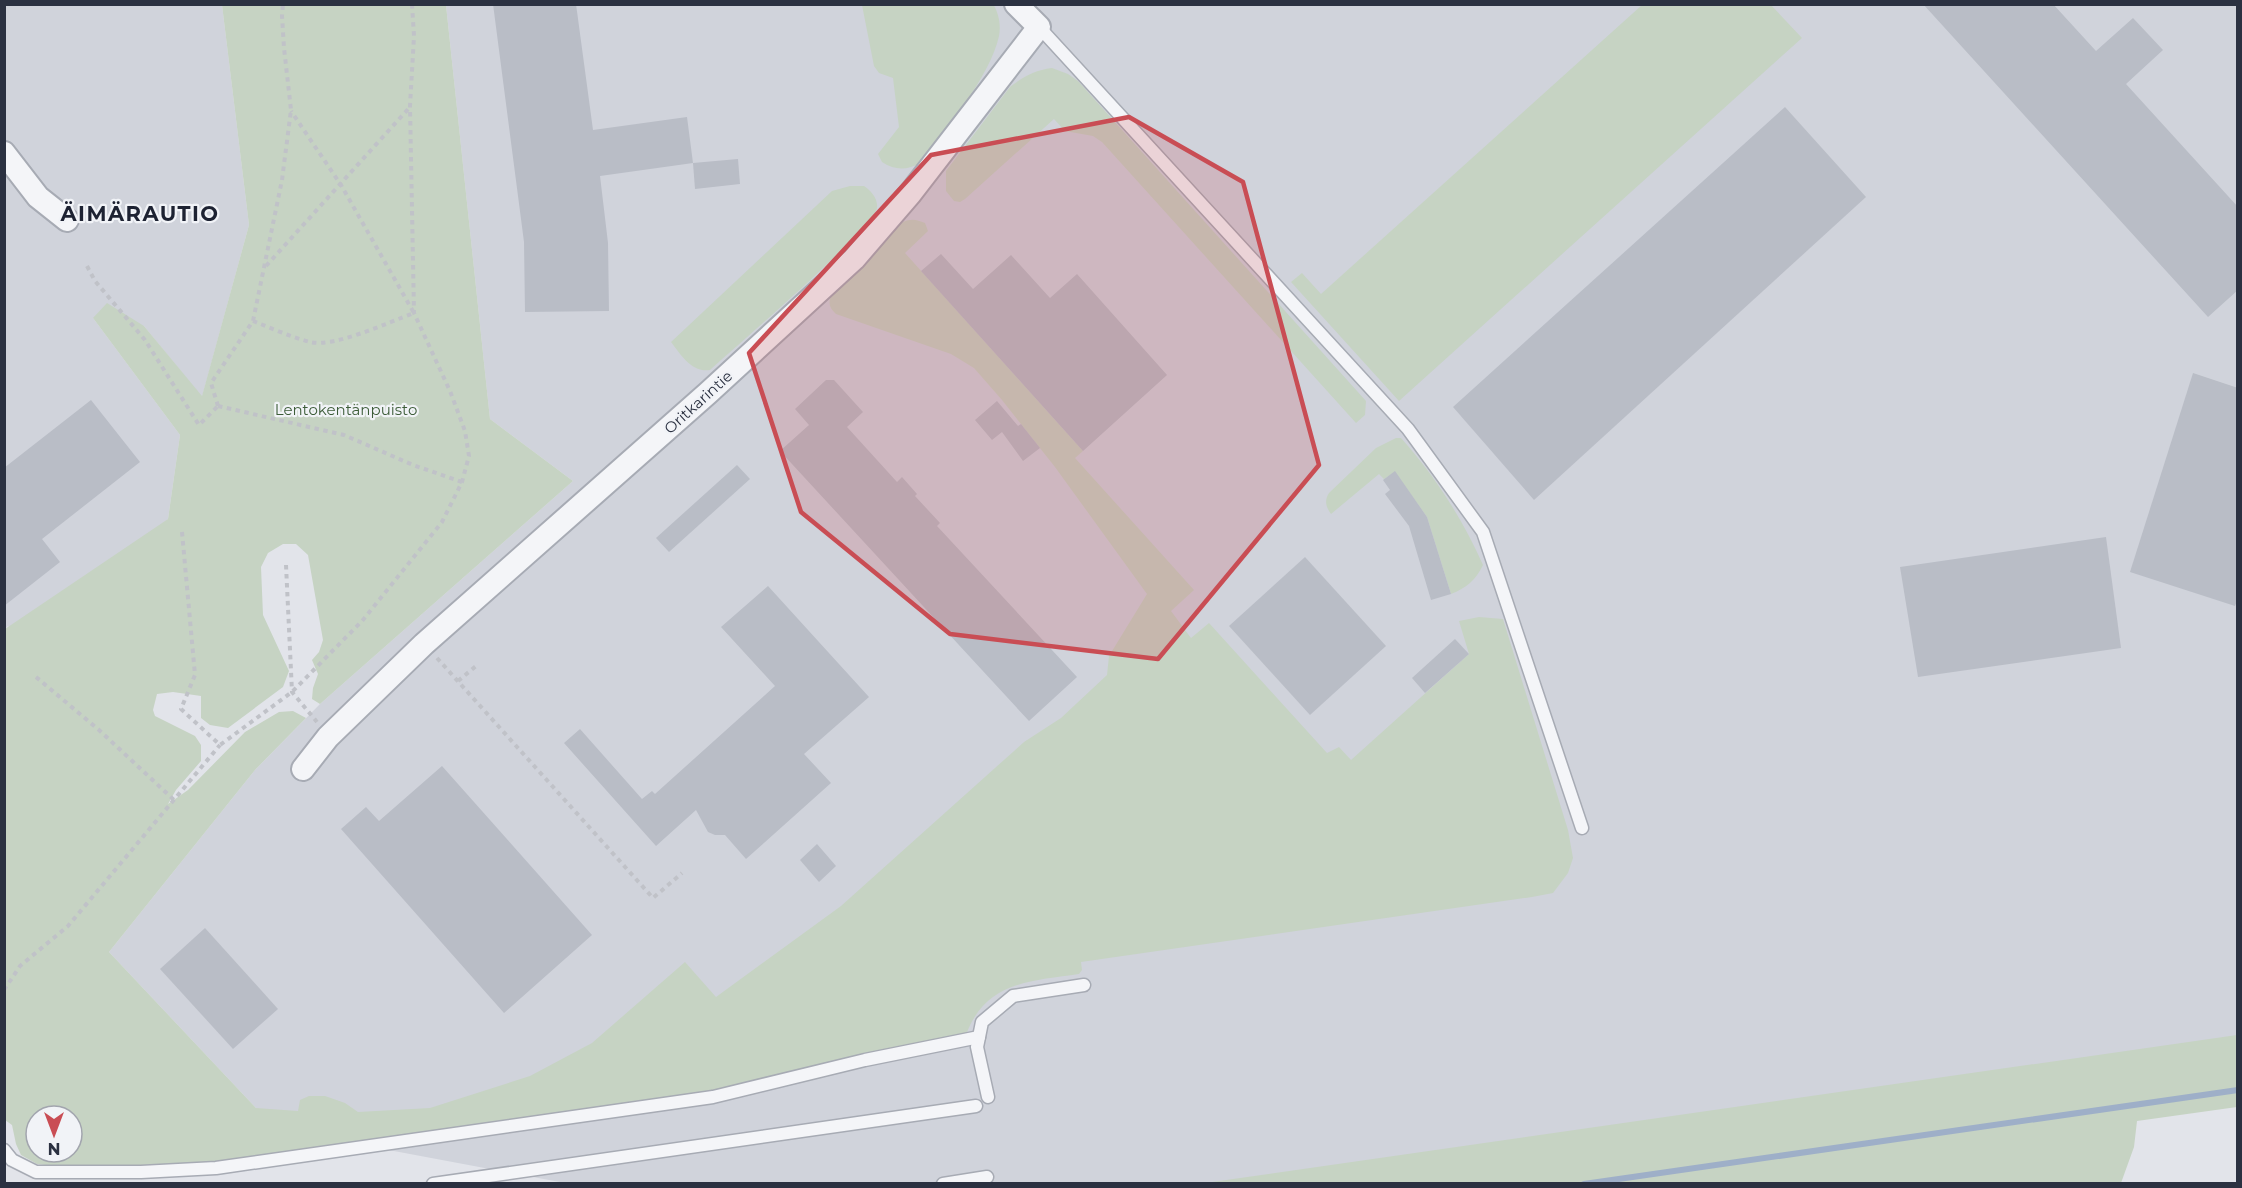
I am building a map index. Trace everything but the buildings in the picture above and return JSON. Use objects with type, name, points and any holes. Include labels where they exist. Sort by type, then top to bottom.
[{"type":"street","points":[[1016,4],[1039,27]]},
{"type":"street","name":"Oritkarintie","points":[[303,769],[328,737],[424,644],[708,393],[854,259],[910,194],[1039,27]]},
{"type":"street","points":[[5,154],[38,197],[67,220]]},
{"type":"lane","points":[[1039,27],[1408,429],[1483,532],[1582,828]]},
{"type":"lane","points":[[988,1096],[977,1047],[982,1022],[1013,996],[1084,985]]},
{"type":"lane","points":[[4,1150],[12,1160],[36,1172],[141,1172],[216,1168],[713,1097],[865,1060],[979,1037]]},
{"type":"lane","points":[[433,1184],[976,1106]]},
{"type":"lane","points":[[943,1184],[987,1177]]},
{"type":"path","points":[[218,406],[212,383],[253,321],[282,180],[291,110],[284,48],[283,4]]},
{"type":"path","points":[[412,4],[414,47],[410,106],[414,313]]},
{"type":"path","points":[[264,268],[410,106]]},
{"type":"path","points":[[4,990],[20,966],[68,926],[220,745],[292,692],[363,621],[442,522],[462,482],[469,456],[465,431],[450,391],[414,313],[341,185],[291,110]]},
{"type":"path","points":[[87,266],[95,281],[145,340],[199,425],[218,406]]},
{"type":"path","points":[[253,321],[312,342],[324,343],[340,340],[414,313]]},
{"type":"path","points":[[218,406],[344,435],[413,465],[462,482]]},
{"type":"path","points":[[182,532],[195,675],[181,710],[220,745]]},
{"type":"path","points":[[286,565],[292,692],[328,737]]},
{"type":"path","points":[[424,644],[653,898],[682,873]]},
{"type":"path","points":[[458,681],[476,666]]},
{"type":"path","points":[[36,677],[99,730],[174,800]]},
{"type":"highlighted area","points":[[1129,117],[1243,182],[1319,465],[1158,659],[950,634],[801,512],[749,353],[931,155]]},
{"type":"shaded area","points":[[5,5],[222,5],[249,225],[202,397],[144,326],[93,318],[180,435],[168,519],[42,669],[8,626],[5,629]]},
{"type":"shaded area","points":[[446,5],[2237,5],[2237,1078],[1336,1183],[565,1183],[271,1128],[256,1108],[109,952],[255,770],[320,704],[573,481],[490,419]]},
{"type":"green space","points":[[993,4],[999,20],[999,36],[987,68],[966,102],[921,163],[902,168],[892,167],[882,162],[878,154],[899,127],[893,78],[879,73],[874,66],[862,5]]},
{"type":"green space","name":"Lentokentänpuisto","points":[[222,5],[446,5],[490,419],[573,481],[320,704],[312,699],[318,674],[312,660],[319,652],[323,640],[308,555],[296,544],[283,544],[268,553],[261,567],[263,615],[289,671],[283,687],[228,728],[210,725],[201,718],[201,696],[173,692],[157,694],[153,710],[155,716],[195,736],[201,745],[201,761],[176,790],[168,804],[188,790],[245,732],[279,712],[293,711],[306,718],[255,770],[109,952],[256,1108],[298,1111],[300,1100],[309,1096],[325,1096],[345,1103],[358,1112],[430,1108],[530,1076],[592,1043],[685,962],[716,997],[841,906],[1024,742],[1061,718],[1107,675],[1109,656],[1147,594],[1055,467],[974,368],[951,354],[836,314],[831,309],[830,301],[833,292],[903,222],[909,220],[925,223],[928,231],[905,253],[1083,451],[1075,458],[1194,590],[1171,611],[1191,638],[1209,623],[1327,753],[1339,747],[1351,760],[1469,654],[1459,621],[1479,617],[1503,619],[1568,830],[1573,858],[1568,873],[1553,893],[1532,897],[1081,962],[1082,970],[1079,974],[1027,982],[997,994],[974,1017],[966,1035],[713,1092],[213,1162],[141,1167],[72,1168],[37,1164],[84,1164],[84,1104],[24,1104],[24,1157],[21,1155],[12,1125],[5,1120],[5,629],[168,519],[180,435],[93,318],[107,303],[144,326],[202,396],[249,225]]},
{"type":"green space","points":[[1642,5],[1771,5],[1802,38],[1399,401],[1291,282],[1302,273],[1321,294]]},
{"type":"green space","points":[[1052,68],[1078,81],[1366,401],[1365,415],[1356,423],[1102,142],[1093,136],[1065,131],[1054,119],[965,199],[960,202],[954,201],[946,191],[946,171],[1010,87],[1030,74]]},
{"type":"green space","points":[[850,186],[864,186],[874,195],[877,208],[870,220],[829,262],[710,370],[692,366],[671,342],[832,191]]},
{"type":"green space","points":[[1396,438],[1401,438],[1436,482],[1457,514],[1483,565],[1470,583],[1451,594],[1427,517],[1395,472],[1384,479],[1379,474],[1331,514],[1327,506],[1326,499],[1329,493],[1376,448]]},
{"type":"green space","points":[[2237,1035],[2237,1107],[2137,1121],[2134,1147],[2121,1183],[1205,1183]]},
{"type":"waterway","points":[[1584,1184],[2238,1090]]},
{"type":"district","name":"ÄIMÄRAUTIO","points":[[140,213]]}]
